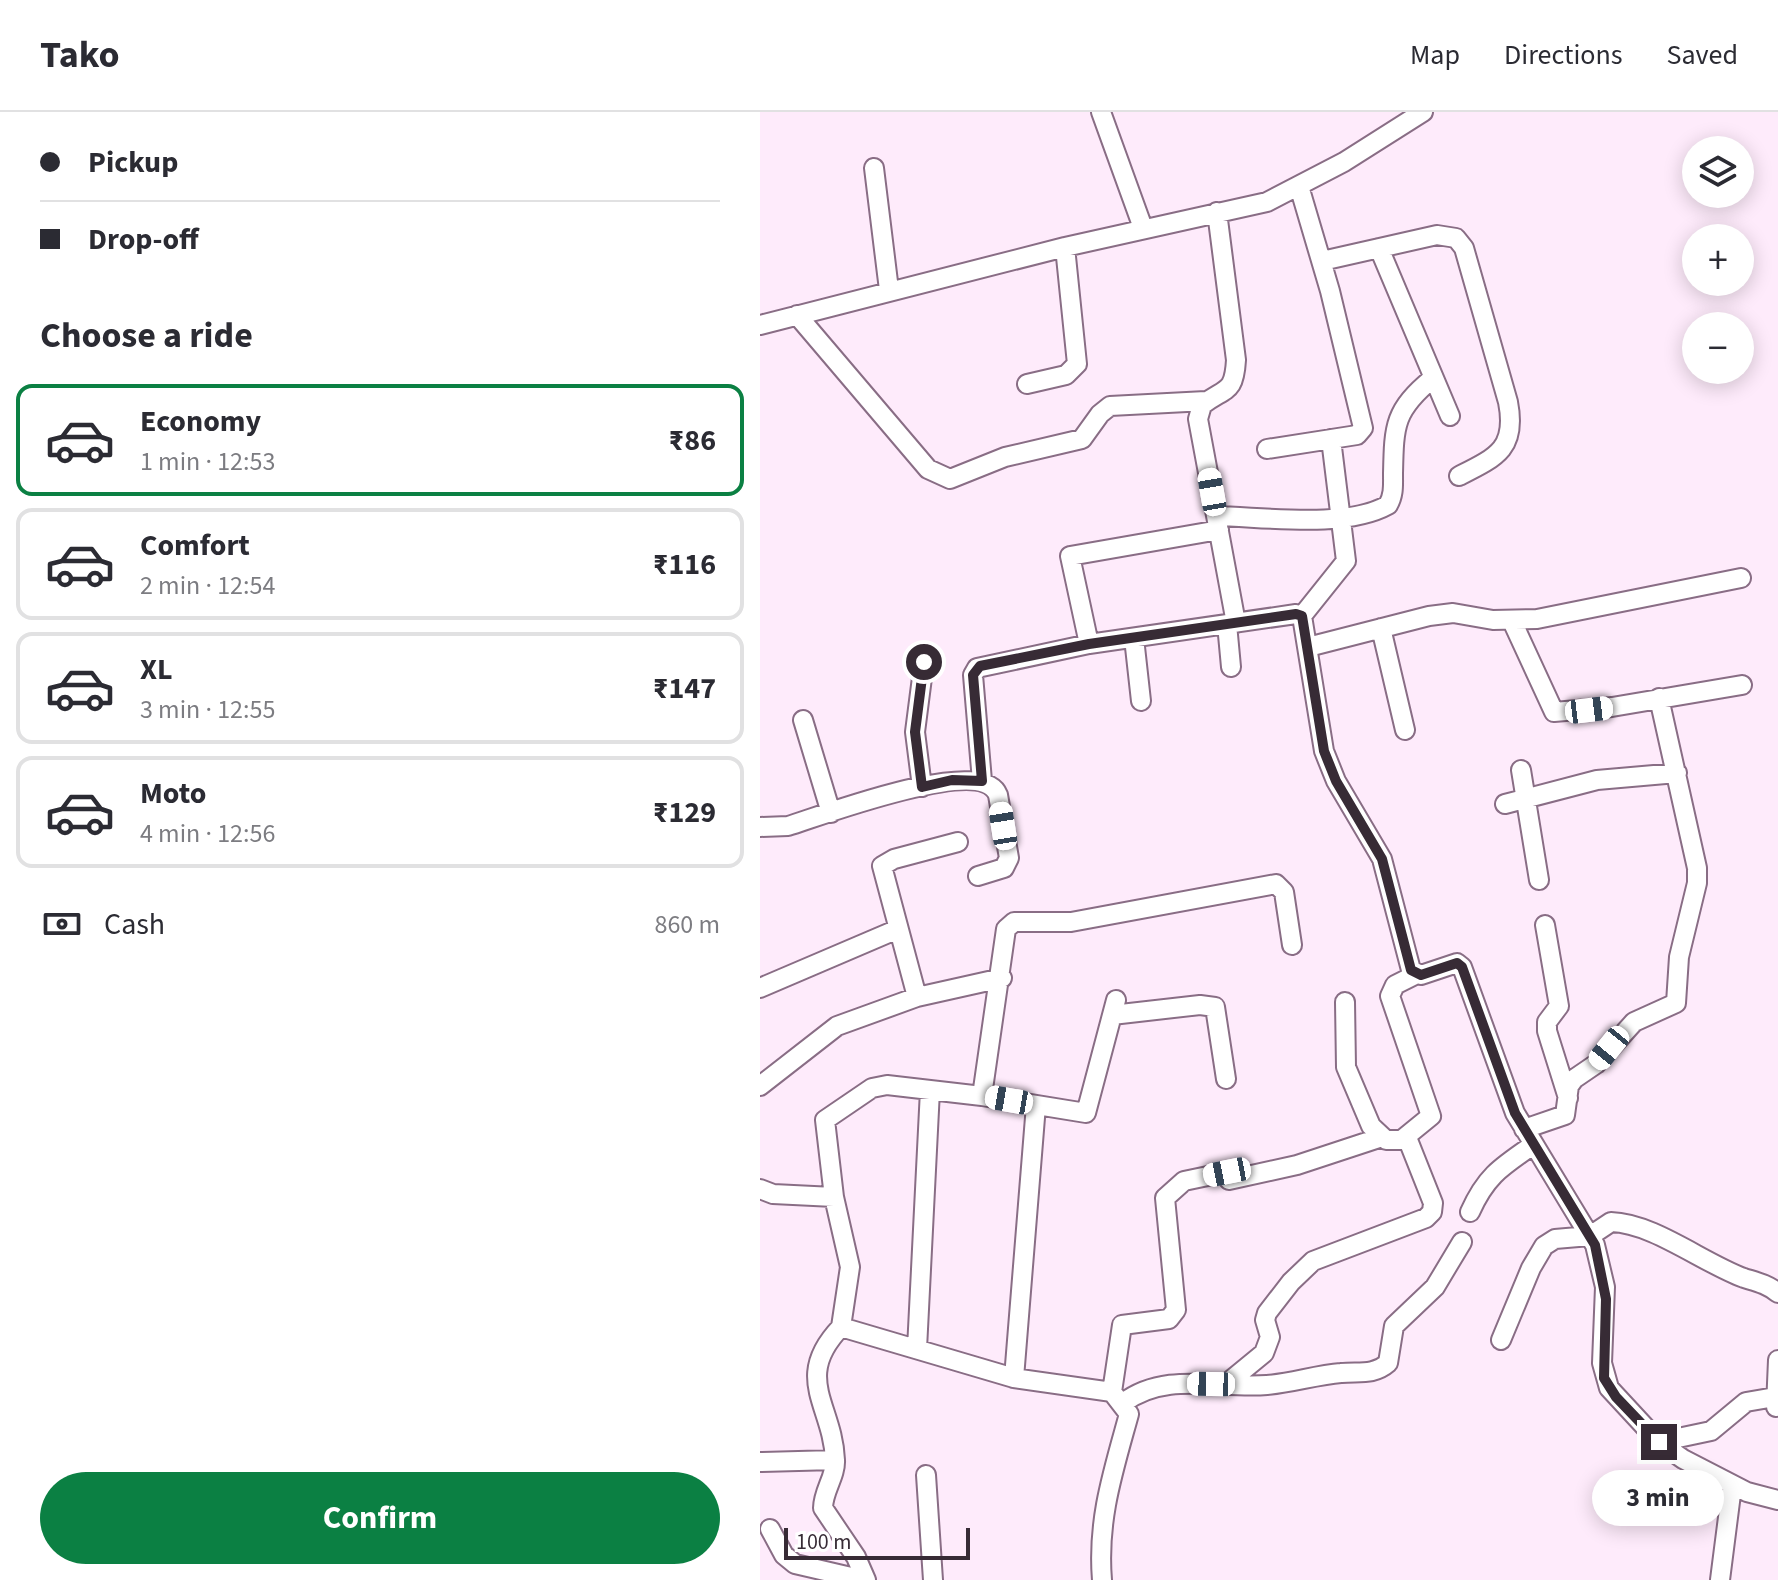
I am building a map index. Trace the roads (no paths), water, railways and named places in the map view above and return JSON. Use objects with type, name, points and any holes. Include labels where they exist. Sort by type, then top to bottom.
[{"type":"street","points":[[1101,112],[1143,228]]},
{"type":"street","points":[[1385,112],[1397,128]]},
{"type":"street","points":[[760,325],[1143,228],[1267,202],[1423,112]]},
{"type":"street","points":[[874,168],[889,290]]},
{"type":"street","points":[[1267,449],[1360,434],[1363,421],[1322,261],[1299,186]]},
{"type":"street","points":[[1217,212],[1236,360],[1233,384],[1206,401],[1198,419],[1232,623],[1231,667]]},
{"type":"street","points":[[1322,261],[1457,233],[1464,248],[1511,418],[1509,439],[1504,448],[1459,476]]},
{"type":"street","points":[[1027,384],[1066,375],[1077,364],[1065,247]]},
{"type":"street","points":[[1379,248],[1450,416]]},
{"type":"street","points":[[797,315],[928,469],[950,479],[1005,457],[1082,439],[1103,410],[1110,406],[1206,401]]},
{"type":"street","points":[[1089,644],[1070,556],[1217,523],[1342,518],[1373,513],[1391,501],[1396,423],[1409,398],[1433,378]]},
{"type":"street","points":[[1331,439],[1346,561],[1302,616],[1324,751],[1336,781],[1382,859],[1408,961],[1415,975]]},
{"type":"street","points":[[1308,647],[1453,613],[1512,621],[1741,578]]},
{"type":"street","points":[[982,781],[975,669],[1089,644],[1296,614],[1302,616]]},
{"type":"street","points":[[1512,621],[1554,712],[1742,685]]},
{"type":"street","points":[[1381,628],[1405,730]]},
{"type":"street","points":[[1134,638],[1141,701]]},
{"type":"street","points":[[922,787],[915,732],[924,662]]},
{"type":"street","points":[[1470,1212],[1483,1184],[1494,1172],[1565,1115],[1569,1086],[1574,1079],[1596,1064],[1634,1022],[1676,1003],[1679,957],[1697,883],[1677,773],[1659,698]]},
{"type":"street","points":[[803,720],[831,813]]},
{"type":"street","points":[[1521,770],[1539,880]]},
{"type":"street","points":[[1505,804],[1597,780],[1677,773]]},
{"type":"street","points":[[760,827],[788,826],[952,780],[982,781],[993,786],[998,795],[1009,858],[1004,868],[978,876]]},
{"type":"street","points":[[917,997],[883,864],[958,842]]},
{"type":"street","points":[[982,1096],[1002,978],[1006,929],[1014,922],[1071,922],[1276,884],[1284,892],[1292,945]]},
{"type":"street","points":[[1545,925],[1559,1006],[1547,1022],[1547,1031],[1569,1099]]},
{"type":"street","points":[[760,988],[898,929]]},
{"type":"street","points":[[1102,1580],[1099,1541],[1124,1433],[1121,1403],[1122,1325],[1169,1319],[1176,1310],[1165,1198],[1184,1181],[1297,1165],[1379,1138],[1404,1138],[1431,1116],[1390,996],[1395,985],[1415,975],[1457,963],[1462,967],[1504,1084],[1532,1144],[1599,1256],[1605,1287],[1604,1378],[1616,1397],[1659,1442],[1732,1486],[1778,1500]]},
{"type":"street","points":[[760,1086],[837,1026],[917,997],[1002,978]]},
{"type":"street","points":[[1345,1002],[1346,1067],[1379,1138]]},
{"type":"street","points":[[865,1580],[856,1557],[823,1508],[835,1460],[825,1406],[815,1387],[815,1374],[836,1334],[850,1267],[834,1197],[825,1120],[872,1088],[887,1085],[1088,1112],[1114,1007],[1215,1007],[1226,1079]]},
{"type":"street","points":[[917,1349],[930,1090]]},
{"type":"street","points":[[1014,1378],[1036,1105]]},
{"type":"street","points":[[1225,1385],[1264,1353],[1270,1337],[1265,1320],[1267,1313],[1313,1261],[1426,1218],[1432,1212],[1433,1203],[1413,1148],[1404,1138]]},
{"type":"street","points":[[766,1194],[834,1197]]},
{"type":"street","points":[[1501,1340],[1531,1268],[1544,1246],[1555,1239],[1587,1232],[1605,1224],[1619,1222],[1744,1278],[1762,1282],[1778,1293]]},
{"type":"street","points":[[836,1334],[917,1349],[1014,1378],[1121,1403],[1137,1392],[1160,1384],[1270,1385],[1383,1368],[1389,1358],[1394,1326],[1435,1287],[1462,1242]]},
{"type":"street","points":[[1659,1442],[1711,1431],[1746,1402],[1777,1403],[1778,1360]]},
{"type":"street","points":[[760,1462],[835,1460]]},
{"type":"street","points":[[926,1475],[933,1580]]},
{"type":"street","points":[[1720,1580],[1732,1486]]},
{"type":"street","points":[[770,1529],[784,1555],[795,1564],[865,1580]]}]
